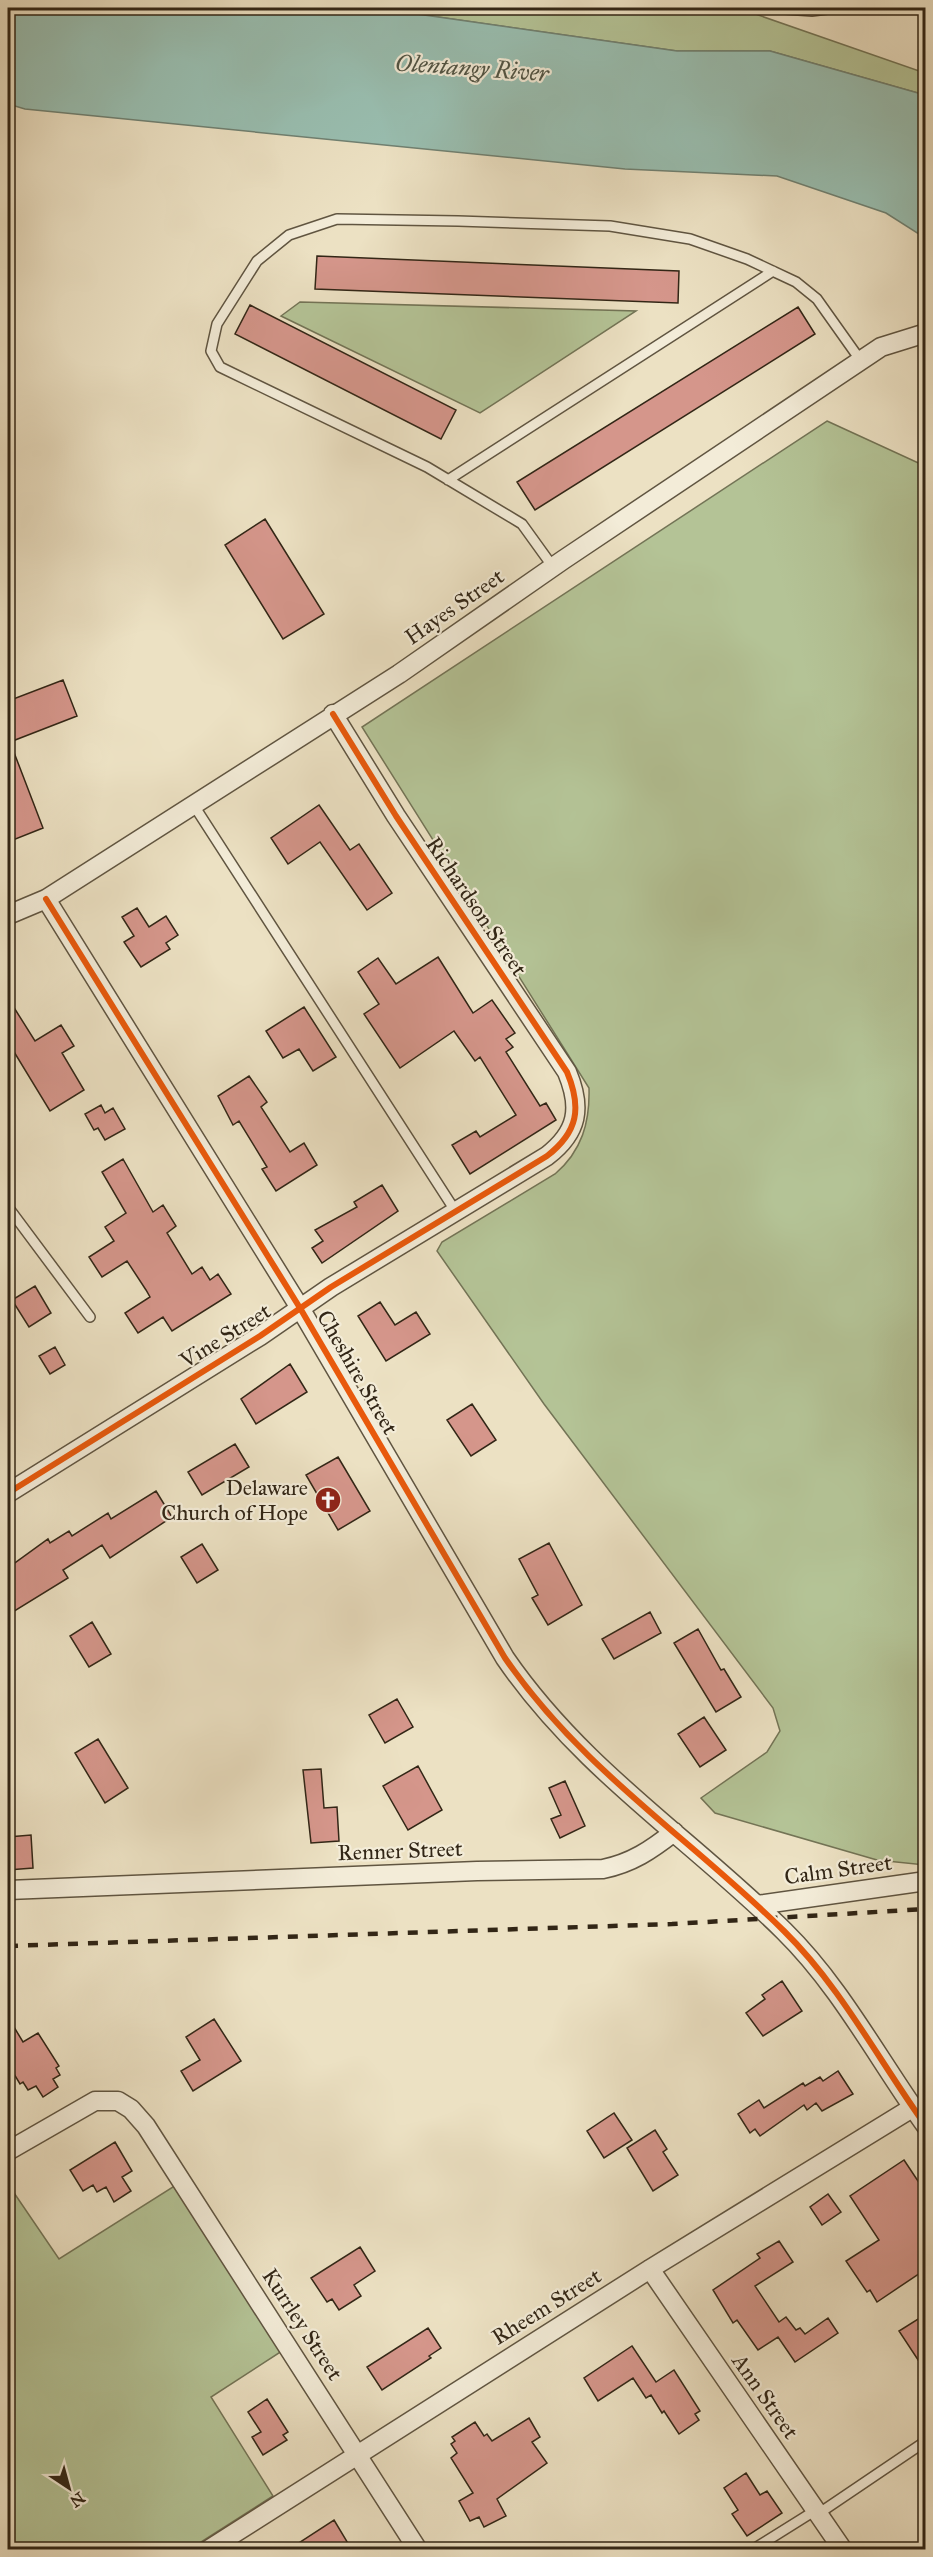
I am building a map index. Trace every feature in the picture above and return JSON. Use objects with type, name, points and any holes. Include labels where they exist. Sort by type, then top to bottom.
[{"type":"street","name":"Hayes Street","points":[[8,915],[46,899],[399,674],[553,567],[881,347],[926,333]]},
{"type":"street","name":"Richardson Street","points":[[333,714],[396,816],[567,1072],[574,1090],[576,1105],[574,1121]]},
{"type":"street","name":"Cheshire Street","points":[[46,899],[300,1308],[505,1658],[525,1687],[586,1756],[674,1832]]},
{"type":"street","name":"Vine Street","points":[[8,1493],[553,1151],[568,1136],[574,1121]]},
{"type":"street","name":"Renner Street","points":[[8,1890],[477,1871],[603,1869],[623,1865],[646,1854],[674,1832]]},
{"type":"street","points":[[674,1832],[757,1905],[816,1963],[926,2126]]},
{"type":"street","name":"Calm Street","points":[[757,1905],[926,1881]]},
{"type":"street","name":"Kurrley Street","points":[[8,2151],[95,2101],[118,2101],[131,2109],[146,2126],[418,2550]]},
{"type":"street","name":"Rheem Street","points":[[208,2550],[650,2269],[912,2108]]},
{"type":"street","name":"Ann Street","points":[[650,2269],[843,2550]]},
{"type":"lane","points":[[771,8],[812,11],[835,8]]},
{"type":"lane","points":[[553,567],[522,524],[448,480],[220,367],[211,351],[217,324],[257,261],[289,235],[337,219],[610,226],[690,238],[796,282],[817,299],[861,361]]},
{"type":"lane","points":[[448,480],[772,271]]},
{"type":"lane","points":[[193,804],[456,1212]]},
{"type":"lane","points":[[8,1207],[90,1317]]},
{"type":"lane","points":[[752,2550],[817,2512],[926,2441]]},
{"type":"shaded area","points":[[375,8],[738,8],[925,73],[925,95],[770,51],[677,51]]},
{"type":"shaded area","points":[[300,302],[636,311],[480,413],[281,316]]},
{"type":"shaded area","points":[[827,421],[925,466],[925,1865],[877,1860],[715,1813],[701,1798],[767,1752],[780,1731],[773,1708],[544,1404],[437,1251],[442,1242],[555,1174],[564,1165],[578,1146],[586,1124],[589,1088],[362,727]]},
{"type":"shaded area","points":[[8,2184],[59,2259],[176,2185],[282,2351],[211,2397],[273,2496],[190,2549],[8,2549]]},
{"type":"water","name":"Olentangy River","points":[[8,8],[375,8],[677,51],[770,51],[925,95],[925,238],[886,213],[777,176],[625,169],[25,109],[8,104]]},
{"type":"building","points":[[317,256],[679,271],[678,303],[315,289]]},
{"type":"building","points":[[250,305],[456,410],[441,439],[235,334]]},
{"type":"building","points":[[798,307],[815,334],[535,510],[517,482]]},
{"type":"building","points":[[265,519],[324,614],[283,639],[225,545]]},
{"type":"building","points":[[63,680],[77,716],[10,742],[43,828],[8,842],[8,701]]},
{"type":"building","points":[[319,805],[350,850],[359,844],[392,893],[367,910],[320,842],[288,864],[271,838]]},
{"type":"building","points":[[137,908],[149,927],[166,916],[178,935],[166,943],[170,949],[141,967],[124,942],[134,936],[122,917]]},
{"type":"building","points":[[438,957],[473,1013],[492,1000],[515,1033],[506,1039],[513,1047],[506,1052],[540,1106],[546,1103],[556,1120],[470,1174],[452,1145],[476,1131],[480,1137],[516,1115],[480,1057],[475,1061],[454,1031],[400,1068],[364,1014],[379,1004],[358,972],[378,958],[396,984]]},
{"type":"building","points":[[8,998],[35,1041],[61,1025],[74,1046],[62,1053],[84,1090],[50,1111],[8,1042]]},
{"type":"building","points":[[304,1007],[336,1057],[313,1071],[299,1049],[283,1058],[266,1031]]},
{"type":"building","points":[[249,1076],[267,1102],[261,1107],[290,1152],[304,1143],[317,1165],[276,1191],[262,1169],[267,1167],[239,1121],[233,1125],[218,1096]]},
{"type":"building","points":[[101,1105],[105,1113],[113,1108],[125,1129],[105,1140],[98,1128],[94,1130],[85,1114]]},
{"type":"building","points":[[123,1159],[153,1212],[163,1205],[176,1226],[167,1233],[192,1274],[202,1267],[210,1280],[218,1274],[231,1294],[172,1331],[163,1317],[138,1333],[125,1313],[150,1297],[146,1290],[127,1261],[102,1277],[89,1257],[114,1241],[105,1227],[126,1213],[102,1172]]},
{"type":"building","points":[[382,1185],[398,1211],[322,1263],[312,1248],[323,1241],[315,1230],[357,1207],[354,1202]]},
{"type":"building","points":[[35,1286],[51,1313],[29,1327],[12,1300]]},
{"type":"building","points":[[380,1302],[395,1325],[416,1312],[430,1334],[386,1361],[358,1316]]},
{"type":"building","points":[[55,1347],[65,1365],[50,1374],[39,1356]]},
{"type":"building","points":[[290,1364],[307,1392],[256,1424],[241,1399]]},
{"type":"building","points":[[472,1404],[496,1440],[471,1456],[447,1420]]},
{"type":"building","points":[[235,1444],[249,1467],[202,1495],[188,1472]]},
{"type":"building","points":[[338,1457],[370,1511],[338,1530],[306,1475]]},
{"type":"building","points":[[156,1491],[172,1517],[110,1558],[102,1545],[63,1570],[68,1578],[8,1615],[8,1568],[48,1539],[50,1543],[69,1531],[72,1536],[108,1513],[111,1519]]},
{"type":"building","points":[[549,1543],[582,1605],[548,1625],[532,1598],[538,1595],[519,1559]]},
{"type":"building","points":[[202,1544],[218,1570],[197,1583],[181,1557]]},
{"type":"building","points":[[650,1612],[661,1633],[614,1659],[602,1639]]},
{"type":"building","points":[[92,1622],[111,1654],[89,1667],[70,1636]]},
{"type":"building","points":[[698,1629],[721,1670],[724,1669],[741,1697],[716,1712],[674,1643]]},
{"type":"building","points":[[397,1699],[413,1727],[385,1743],[369,1715]]},
{"type":"building","points":[[704,1717],[726,1750],[700,1767],[678,1734]]},
{"type":"building","points":[[98,1739],[128,1788],[105,1803],[75,1753]]},
{"type":"building","points":[[418,1766],[442,1810],[408,1830],[383,1786]]},
{"type":"building","points":[[321,1769],[324,1808],[337,1807],[339,1841],[311,1843],[303,1770]]},
{"type":"building","points":[[565,1781],[585,1826],[560,1838],[551,1819],[561,1815],[549,1788]]},
{"type":"building","points":[[31,1835],[33,1868],[8,1870],[8,1837]]},
{"type":"building","points":[[782,1981],[802,2011],[763,2036],[746,2013],[765,1999],[762,1995]]},
{"type":"building","points":[[8,2017],[23,2042],[38,2033],[59,2066],[56,2068],[60,2075],[53,2079],[58,2087],[43,2097],[36,2086],[28,2090],[23,2082],[20,2084],[8,2064]]},
{"type":"building","points":[[214,2019],[241,2061],[193,2091],[181,2071],[200,2060],[186,2037]]},
{"type":"building","points":[[838,2071],[853,2094],[822,2111],[816,2103],[807,2110],[804,2105],[760,2136],[755,2129],[750,2133],[738,2114],[759,2100],[764,2108],[803,2083],[805,2086],[820,2077],[823,2081]]},
{"type":"building","points":[[614,2113],[632,2140],[604,2158],[587,2131]]},
{"type":"building","points":[[655,2130],[667,2149],[663,2152],[678,2175],[653,2191],[627,2148]]},
{"type":"building","points":[[115,2142],[132,2171],[122,2177],[131,2191],[114,2202],[106,2187],[97,2192],[93,2185],[83,2191],[70,2170]]},
{"type":"building","points":[[904,2160],[926,2193],[926,2269],[877,2302],[870,2290],[867,2292],[846,2261],[879,2240],[850,2196]]},
{"type":"building","points":[[828,2194],[841,2212],[822,2225],[810,2207]]},
{"type":"building","points":[[779,2241],[793,2262],[755,2286],[779,2322],[786,2317],[796,2330],[800,2328],[805,2334],[828,2318],[838,2333],[795,2362],[778,2337],[758,2350],[737,2320],[733,2323],[713,2290],[760,2258],[757,2254]]},
{"type":"building","points":[[360,2247],[375,2271],[354,2285],[361,2296],[339,2310],[332,2299],[327,2302],[311,2278]]},
{"type":"building","points":[[926,2314],[926,2372],[899,2331]]},
{"type":"building","points":[[428,2328],[441,2348],[429,2356],[431,2358],[382,2390],[367,2367]]},
{"type":"building","points":[[632,2346],[656,2382],[674,2370],[700,2411],[695,2414],[699,2420],[679,2434],[651,2395],[646,2398],[633,2378],[598,2401],[584,2378]]},
{"type":"building","points":[[267,2399],[288,2432],[283,2435],[287,2440],[263,2455],[252,2437],[261,2432],[248,2412]]},
{"type":"building","points":[[529,2418],[540,2437],[532,2442],[547,2463],[497,2499],[506,2516],[484,2527],[479,2517],[470,2521],[459,2501],[473,2493],[451,2458],[457,2453],[451,2444],[455,2441],[452,2437],[475,2422],[484,2436],[487,2434],[492,2441]]},
{"type":"building","points":[[746,2473],[760,2495],[767,2491],[782,2513],[747,2536],[732,2514],[738,2510],[724,2488]]},
{"type":"building","points":[[334,2520],[352,2550],[288,2550]]},
{"type":"railway","points":[[8,1946],[672,1924],[926,1909]]},
{"type":"cycle path","points":[[8,1493],[260,1336],[331,1287],[547,1156],[565,1138],[571,1128],[575,1097],[567,1072],[396,816],[333,714]]},
{"type":"cycle path","points":[[46,899],[300,1308],[505,1658],[535,1698],[602,1769],[748,1897],[805,1953],[842,2000],[926,2126]]},
{"type":"place","name":"Delaware Church of Hope","points":[[328,1500]]}]
